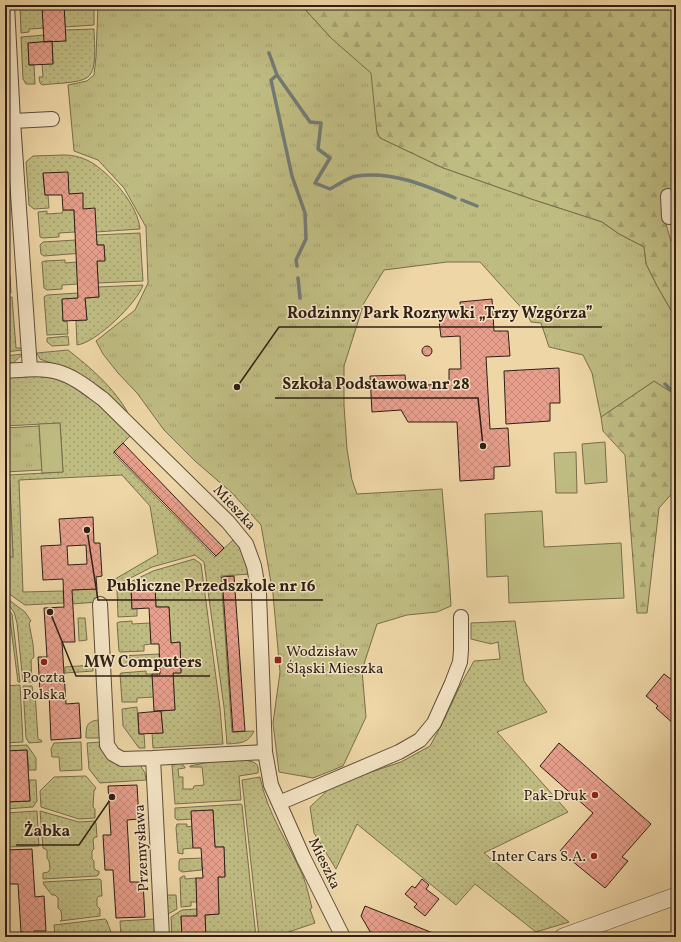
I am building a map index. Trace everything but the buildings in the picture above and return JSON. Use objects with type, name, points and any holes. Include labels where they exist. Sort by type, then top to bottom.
[{"type":"street","points":[[7,5],[11,125],[30,369]]},
{"type":"street","points":[[11,125],[52,119]]},
{"type":"street","name":"Mieszka","points":[[5,371],[30,369],[57,372],[80,383],[103,400],[228,522],[246,544],[254,566],[259,594],[265,752],[271,785],[303,857],[342,937]]},
{"type":"street","points":[[100,604],[107,745],[112,754],[122,759],[265,752]]},
{"type":"street","points":[[279,803],[399,752],[420,740],[434,723],[460,662],[461,616]]},
{"type":"street","name":"Przemysława","points":[[153,758],[162,937]]},
{"type":"street","points":[[563,937],[676,896]]},
{"type":"green space","points":[[20,5],[42,6],[44,28],[29,29],[29,32],[21,33]]},
{"type":"green space","points":[[64,5],[94,5],[94,25],[65,27]]},
{"type":"green space","points":[[98,5],[301,5],[331,38],[371,73],[377,133],[380,138],[443,168],[602,222],[619,234],[644,247],[646,264],[676,319],[676,395],[654,381],[601,417],[592,373],[583,355],[549,347],[541,323],[531,322],[527,314],[480,262],[447,262],[384,270],[364,303],[344,366],[344,405],[347,449],[352,480],[357,494],[442,489],[451,606],[437,612],[407,615],[377,624],[362,670],[366,717],[343,766],[313,778],[279,772],[273,723],[280,672],[273,594],[261,525],[232,493],[195,461],[164,430],[137,393],[103,354],[96,341],[135,310],[148,283],[146,227],[124,188],[98,160],[74,151],[68,85],[87,81],[94,75]]},
{"type":"green space","points":[[301,5],[676,5],[676,191],[664,192],[666,224],[676,259],[676,319],[646,264],[644,247],[619,234],[602,222],[443,168],[380,138],[331,38]]},
{"type":"green space","points":[[94,29],[94,61],[93,68],[88,77],[79,81],[42,85],[39,77],[43,77],[42,64],[53,63],[52,41],[65,30]]},
{"type":"green space","points":[[44,35],[45,42],[28,43],[29,65],[34,65],[35,84],[26,84],[23,79],[21,37]]},
{"type":"green space","points":[[33,156],[76,156],[87,160],[109,176],[130,202],[135,211],[140,229],[96,232],[83,209],[82,194],[69,194],[43,173],[45,195],[48,195],[49,208],[34,209],[29,205],[26,162]]},
{"type":"green space","points":[[63,210],[74,210],[75,232],[59,233],[59,237],[40,237],[38,212],[47,211],[47,214],[62,213]]},
{"type":"green space","points":[[140,233],[143,281],[98,283],[97,261],[105,260],[104,245],[97,245],[96,235]]},
{"type":"green space","points":[[76,240],[83,253],[44,256],[41,254],[40,245],[43,242]]},
{"type":"green space","points":[[65,260],[65,263],[77,262],[78,284],[62,285],[62,289],[47,290],[44,288],[42,262]]},
{"type":"green space","points":[[5,275],[10,275],[11,293],[5,294]]},
{"type":"green space","points":[[143,285],[133,301],[115,321],[95,337],[85,343],[77,345],[76,321],[87,320],[85,298],[99,297],[98,287]]},
{"type":"green space","points":[[78,293],[78,298],[62,300],[63,321],[67,321],[68,334],[47,335],[44,297],[47,295]]},
{"type":"green space","points":[[12,297],[16,348],[23,348],[23,350],[5,352],[5,298]]},
{"type":"green space","points":[[68,336],[69,345],[52,346],[47,342],[47,338]]},
{"type":"green space","points":[[68,350],[108,385],[115,393],[127,413],[59,366],[40,359],[37,353]]},
{"type":"green space","points":[[23,354],[13,363],[5,363],[5,356]]},
{"type":"green space","points":[[37,376],[52,378],[63,381],[84,393],[131,435],[113,453],[215,557],[235,538],[250,574],[221,576],[232,732],[254,731],[246,741],[227,744],[224,707],[204,562],[195,555],[152,567],[111,588],[110,582],[158,554],[150,506],[122,475],[19,480],[23,592],[63,591],[64,603],[25,605],[5,591],[5,578],[8,578],[10,574],[9,572],[6,573],[9,570],[8,568],[5,572],[5,557],[13,556],[9,475],[63,472],[60,423],[5,426],[5,378]]},
{"type":"green space","points":[[654,381],[676,395],[676,445],[671,443],[676,469],[676,489],[659,508],[647,613],[637,613],[625,455],[603,431],[601,417]]},
{"type":"green space","points":[[60,423],[63,472],[42,473],[39,424]]},
{"type":"green space","points":[[39,426],[42,470],[5,472],[5,428]]},
{"type":"green space","points":[[605,442],[607,482],[585,484],[582,444]]},
{"type":"green space","points":[[576,452],[577,493],[556,493],[554,453]]},
{"type":"green space","points":[[5,484],[10,484],[13,557],[5,557]]},
{"type":"green space","points":[[542,511],[544,547],[621,543],[624,598],[509,603],[508,576],[487,577],[485,514]]},
{"type":"green space","points":[[194,559],[201,564],[220,708],[223,744],[153,748],[152,733],[163,733],[161,711],[175,710],[173,673],[181,672],[180,643],[171,643],[169,607],[156,607],[155,586],[131,587],[132,609],[137,608],[137,616],[118,617],[117,590],[120,587],[153,571]]},
{"type":"green space","points":[[97,589],[97,602],[72,604],[69,590]]},
{"type":"green space","points":[[5,597],[25,612],[31,621],[29,623],[34,657],[31,660],[32,682],[23,682],[17,623],[14,612],[5,600]]},
{"type":"green space","points":[[5,605],[12,614],[20,682],[18,682],[9,613],[5,609]]},
{"type":"green space","points":[[78,618],[85,618],[87,640],[79,641]]},
{"type":"green space","points":[[132,621],[132,624],[150,623],[151,644],[144,645],[144,651],[120,652],[117,623]]},
{"type":"green space","points":[[515,621],[524,681],[547,712],[497,732],[568,812],[484,853],[569,922],[536,932],[475,884],[456,905],[357,824],[336,869],[314,833],[310,807],[329,789],[353,778],[401,762],[430,746],[474,661],[500,659],[498,642],[491,644],[471,639],[471,623]]},
{"type":"green space","points":[[159,654],[160,666],[120,667],[120,656]]},
{"type":"green space","points":[[93,665],[93,671],[65,673],[65,667]]},
{"type":"green space","points":[[146,671],[146,674],[152,674],[154,697],[137,698],[137,702],[122,702],[120,674]]},
{"type":"green space","points":[[20,685],[23,742],[5,743],[5,686]]},
{"type":"green space","points":[[23,686],[32,686],[33,692],[35,692],[38,739],[42,742],[29,743],[26,738]]},
{"type":"green space","points":[[137,707],[139,734],[144,734],[145,748],[139,748],[123,726],[122,709]]},
{"type":"green space","points":[[99,720],[100,738],[86,738],[86,731],[89,723]]},
{"type":"green space","points":[[81,742],[82,770],[60,771],[59,757],[52,757],[51,749],[54,743]]},
{"type":"green space","points":[[101,742],[140,765],[145,773],[146,780],[100,783],[89,769],[87,743]]},
{"type":"green space","points":[[27,745],[36,758],[36,770],[29,770],[27,750],[6,751],[6,746]]},
{"type":"green space","points":[[242,760],[256,764],[258,766],[258,773],[239,776],[241,800],[175,804],[172,765],[181,763],[185,767],[178,769],[179,777],[183,777],[183,789],[193,789],[194,786],[204,785],[202,767],[190,766],[214,761]]},
{"type":"green space","points":[[86,776],[96,788],[94,791],[93,807],[95,809],[95,818],[79,819],[41,807],[40,791],[54,777]]},
{"type":"green space","points":[[260,777],[263,790],[273,815],[303,876],[312,908],[310,909],[315,923],[274,937],[259,937],[242,780]]},
{"type":"green space","points":[[29,780],[36,780],[37,801],[33,807],[5,809],[5,802],[30,801]]},
{"type":"green space","points":[[241,804],[256,937],[206,937],[205,915],[219,914],[218,877],[225,876],[224,847],[215,847],[213,810],[192,811],[192,819],[177,820],[175,818],[175,808]]},
{"type":"green space","points":[[37,811],[39,846],[5,847],[5,813]]},
{"type":"green space","points":[[40,811],[79,822],[94,821],[96,823],[97,837],[93,840],[94,849],[92,851],[92,859],[94,861],[94,868],[99,871],[97,876],[43,879],[43,873],[48,872],[50,869],[47,858],[47,850],[43,848]]},
{"type":"green space","points":[[177,824],[187,824],[187,827],[192,826],[193,848],[183,849],[183,854],[178,853]]},
{"type":"green space","points":[[202,858],[202,870],[182,872],[179,870],[180,859]]},
{"type":"green space","points":[[185,876],[185,879],[196,878],[197,902],[191,902],[191,906],[181,907],[180,878]]},
{"type":"green space","points":[[101,880],[102,896],[97,898],[97,906],[100,909],[100,916],[60,921],[62,919],[61,911],[58,908],[58,898],[55,895],[52,895],[43,882]]},
{"type":"green space","points":[[168,895],[176,895],[177,909],[165,914],[165,897]]},
{"type":"green space","points":[[197,909],[197,916],[181,917],[182,937],[172,937],[171,917],[182,910]]},
{"type":"green space","points":[[105,919],[112,937],[55,936],[54,925]]},
{"type":"green space","points":[[155,919],[156,937],[121,937],[120,921]]},
{"type":"waterway","points":[[269,53],[277,75],[310,122],[321,123],[318,149],[330,158],[315,183],[330,189],[347,179],[357,176],[370,175],[395,177],[432,188],[455,198]]},
{"type":"waterway","points":[[277,75],[271,80],[292,176],[305,213],[306,239],[296,260],[297,266]]},
{"type":"waterway","points":[[462,200],[477,206]]},
{"type":"waterway","points":[[298,278],[300,298]]},
{"type":"waterway","points":[[665,384],[676,395]]},
{"type":"place","name":"Rodzinny Park Rozrywki „Trzy Wzgórza”","points":[[237,387]]},
{"type":"place","name":"Szkoła Podstawowa nr 28","points":[[483,446]]},
{"type":"place","name":"Publiczne Przedszkole nr 16","points":[[87,530]]},
{"type":"place","name":"MW Computers","points":[[50,612]]},
{"type":"place","name":"Wodzisław Śląski Mieszka","points":[[278,660]]},
{"type":"place","name":"Poczta Polska","points":[[44,662]]},
{"type":"place","name":"Pak-Druk","points":[[595,795]]},
{"type":"place","name":"Żabka","points":[[112,797]]},
{"type":"place","name":"Inter Cars S.A.","points":[[594,856]]}]
